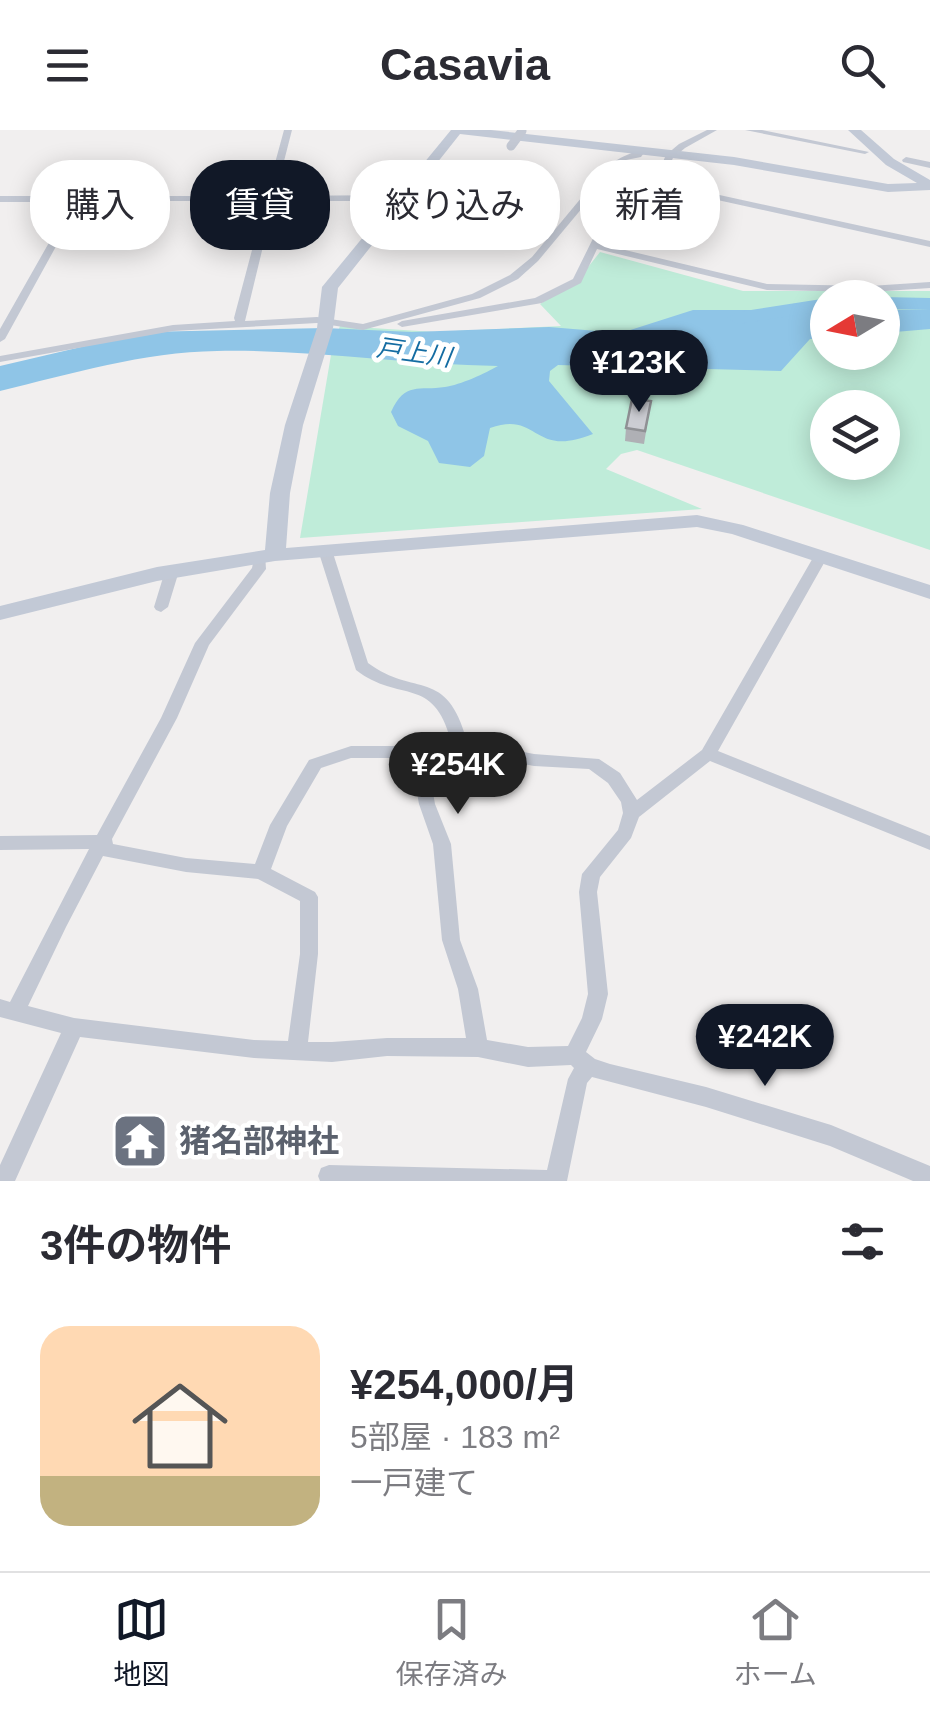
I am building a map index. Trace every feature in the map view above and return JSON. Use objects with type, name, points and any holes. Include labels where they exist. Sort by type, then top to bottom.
[{"type":"street","points":[[280,160],[288,130]]},
{"type":"street","points":[[432,160],[458,130],[788,169],[888,188],[930,186]]},
{"type":"street","points":[[670,160],[713,130]]},
{"type":"street","points":[[749,130],[864,152]]},
{"type":"street","points":[[854,130],[890,162],[930,186]]},
{"type":"street","points":[[511,146],[522,131]]},
{"type":"street","points":[[0,359],[103,338],[241,323],[378,324],[476,296],[514,277],[556,238],[610,170],[623,158],[638,155],[642,150]]},
{"type":"street","points":[[906,160],[930,165]]},
{"type":"street","points":[[720,198],[930,244]]},
{"type":"street","points":[[0,199],[30,199]]},
{"type":"street","points":[[0,339],[50,250]]},
{"type":"street","points":[[241,323],[257,250]]},
{"type":"street","points":[[356,250],[330,287],[325,325],[294,425],[268,556],[202,642],[169,718],[104,845],[8,1009],[74,1027],[199,1044],[297,1052],[478,1048],[581,1061],[831,1136],[930,1177]]},
{"type":"street","points":[[378,324],[386,326],[538,302],[577,281],[592,250]]},
{"type":"street","points":[[611,250],[767,287],[870,289],[930,285]]},
{"type":"street","points":[[0,613],[172,571],[268,556],[684,520],[721,525],[930,592]]},
{"type":"street","points":[[325,550],[362,666],[371,676],[414,685],[434,695],[452,715],[460,746]]},
{"type":"street","points":[[632,813],[708,754],[821,556]]},
{"type":"street","points":[[161,607],[172,571]]},
{"type":"street","points":[[261,872],[279,825],[314,764],[351,752],[418,752],[460,746],[524,759],[593,763],[614,778],[632,813],[625,834],[597,863],[588,883],[598,994],[555,1181],[329,1176]]},
{"type":"street","points":[[418,752],[427,804],[442,844],[451,940],[468,988],[478,1048]]},
{"type":"street","points":[[708,754],[930,843]]},
{"type":"street","points":[[0,843],[104,845],[186,865],[261,872],[309,896],[309,954],[297,1052]]},
{"type":"street","points":[[4,1181],[74,1027]]},
{"type":"green space","points":[[600,252],[743,291],[810,291],[810,370],[900,370],[900,291],[930,291],[930,550],[637,450],[621,454],[606,469],[702,509],[300,538],[332,349],[340,326],[435,332],[561,326],[540,304],[577,281]]},
{"type":"water","points":[[693,310],[810,310],[810,339],[781,371],[558,365],[550,371],[549,381],[593,434],[558,441],[518,425],[490,428],[484,456],[470,467],[439,463],[428,441],[398,426],[391,412],[407,392],[451,386],[498,366],[287,352],[190,352],[107,365],[0,391],[0,366],[145,332],[325,328],[412,332],[549,327],[621,333]]},
{"type":"water","points":[[900,310],[930,310],[930,329],[900,332]]},
{"type":"building","points":[[632,399],[651,401],[645,431],[626,428]]},
{"type":"waterway","name":"戸上川","points":[[900,303],[930,304]]},
{"type":"waterway","name":"戸上川","points":[[738,318],[810,307]]},
{"type":"place","name":"猪名部神社","points":[[140,1141]]}]
